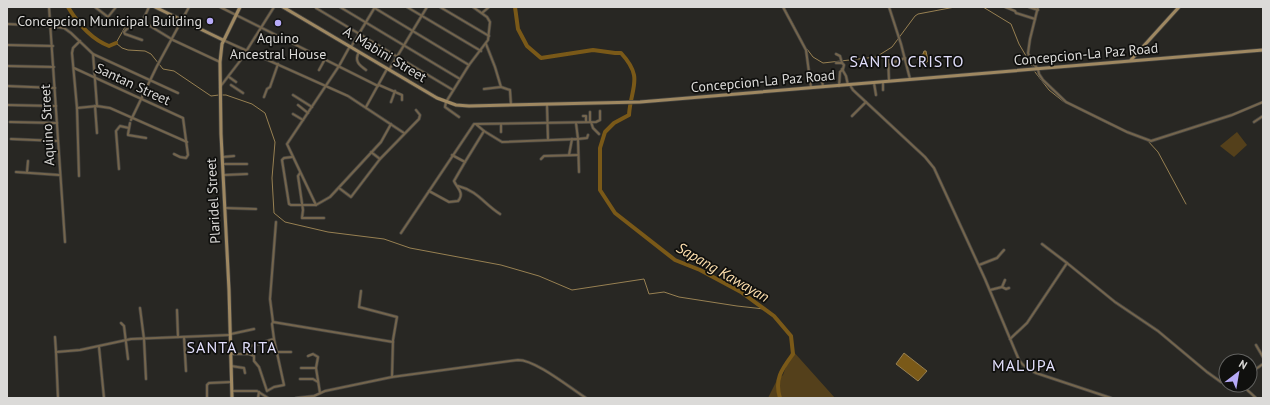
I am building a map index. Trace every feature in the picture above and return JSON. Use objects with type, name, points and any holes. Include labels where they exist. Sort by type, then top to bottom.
[{"type":"main road","points":[[156,7],[223,40]]},
{"type":"main road","name":"Plaridel Street","points":[[232,398],[222,175],[220,62],[223,40],[240,7]]},
{"type":"main road","name":"A. Mabini Street","points":[[283,7],[446,102],[456,105]]},
{"type":"main road","points":[[1131,60],[1179,7]]},
{"type":"main road","name":"Concepcion-La Paz Road","points":[[456,105],[547,105],[636,102],[1263,50]]},
{"type":"street","name":"Aquino Street","points":[[49,7],[53,46],[65,242]]},
{"type":"street","points":[[94,7],[107,17],[116,7]]},
{"type":"street","points":[[142,40],[125,34],[124,32],[129,27],[135,26],[142,21],[149,7]]},
{"type":"street","points":[[131,120],[189,7]]},
{"type":"street","points":[[220,7],[339,66],[394,91],[403,96],[402,100]]},
{"type":"street","points":[[220,88],[227,81],[274,7]]},
{"type":"street","points":[[340,7],[460,78]]},
{"type":"street","points":[[316,205],[287,144],[339,66],[366,23],[374,7],[469,65]]},
{"type":"street","points":[[407,7],[481,51]]},
{"type":"street","points":[[366,108],[426,7]]},
{"type":"street","points":[[440,7],[489,36]]},
{"type":"street","points":[[459,117],[445,106],[446,102],[460,78],[486,44],[489,36],[490,22],[485,15],[473,7]]},
{"type":"street","points":[[482,13],[489,7]]},
{"type":"street","points":[[783,7],[806,50],[812,88]]},
{"type":"street","points":[[889,7],[910,79]]},
{"type":"street","points":[[1004,7],[1015,11],[1016,13],[1035,19]]},
{"type":"street","points":[[1029,7],[1038,9],[1030,38],[1028,53],[1031,61],[1038,69],[1043,80],[1066,102],[1127,132],[1152,141],[1218,120],[1263,102]]},
{"type":"street","points":[[316,8],[453,90]]},
{"type":"street","points":[[142,21],[172,40],[220,62]]},
{"type":"street","points":[[7,24],[60,27],[67,30],[93,54],[178,93]]},
{"type":"street","points":[[223,40],[348,96],[404,133]]},
{"type":"street","points":[[79,176],[77,108],[73,51],[80,41]]},
{"type":"street","points":[[486,44],[501,88]]},
{"type":"street","points":[[7,45],[53,46]]},
{"type":"street","points":[[359,52],[357,60],[366,70]]},
{"type":"street","points":[[93,54],[97,133]]},
{"type":"street","points":[[836,54],[840,56],[844,65],[840,72],[839,86]]},
{"type":"street","points":[[888,56],[889,81]]},
{"type":"street","points":[[889,64],[905,58]]},
{"type":"street","points":[[320,70],[325,59]]},
{"type":"street","points":[[836,63],[842,62]]},
{"type":"street","points":[[264,97],[267,89],[270,87],[278,64]]},
{"type":"street","points":[[7,66],[54,67]]},
{"type":"street","name":"Santan Street","points":[[74,68],[183,118],[187,142]]},
{"type":"street","points":[[842,70],[849,85],[934,168],[990,290],[1019,360],[1026,369],[1111,398]]},
{"type":"street","points":[[229,77],[236,82]]},
{"type":"street","points":[[822,80],[823,87]]},
{"type":"street","points":[[883,82],[883,90]]},
{"type":"street","points":[[874,83],[876,95]]},
{"type":"street","points":[[231,84],[243,93]]},
{"type":"street","points":[[7,86],[55,88]]},
{"type":"street","points":[[484,89],[501,88],[510,90],[511,105]]},
{"type":"street","points":[[391,102],[394,91]]},
{"type":"street","points":[[293,95],[312,107]]},
{"type":"street","points":[[852,116],[866,102]]},
{"type":"street","points":[[7,104],[56,106]]},
{"type":"street","points":[[298,105],[308,113]]},
{"type":"street","points":[[547,105],[548,140]]},
{"type":"street","points":[[77,108],[96,106],[110,108],[187,142],[188,157],[180,157],[174,154]]},
{"type":"street","points":[[339,188],[352,197],[380,159],[420,117],[416,110]]},
{"type":"street","points":[[401,233],[473,125],[591,122],[599,121],[600,111]]},
{"type":"street","points":[[590,112],[593,128],[599,134]]},
{"type":"street","points":[[293,114],[303,120]]},
{"type":"street","points":[[583,116],[586,116],[586,122]]},
{"type":"street","points":[[1254,122],[1263,116]]},
{"type":"street","points":[[10,122],[57,123]]},
{"type":"street","points":[[576,122],[578,139],[578,172]]},
{"type":"street","points":[[130,123],[128,136],[146,138]]},
{"type":"street","points":[[292,157],[284,158],[282,160],[289,204],[316,205],[329,199],[381,142],[391,124]]},
{"type":"street","points":[[476,124],[484,132],[502,142],[578,139],[588,138],[588,135]]},
{"type":"street","points":[[500,124],[501,132]]},
{"type":"street","points":[[119,168],[116,131],[120,126],[129,128]]},
{"type":"street","points":[[429,191],[449,202],[458,202],[460,199],[460,191],[454,181],[484,132]]},
{"type":"street","points":[[11,139],[58,141]]},
{"type":"street","points":[[569,155],[572,139]]},
{"type":"street","points":[[371,152],[380,159]]},
{"type":"street","points":[[452,155],[465,162]]},
{"type":"street","points":[[541,159],[544,156],[578,155]]},
{"type":"street","points":[[222,157],[234,156]]},
{"type":"street","points":[[27,172],[28,161]]},
{"type":"street","points":[[222,164],[247,164]]},
{"type":"street","points":[[16,172],[60,175]]},
{"type":"street","points":[[300,172],[298,176],[302,205],[302,218],[324,218]]},
{"type":"street","points":[[222,175],[247,174]]},
{"type":"street","points":[[457,186],[471,190],[475,195],[485,201],[493,210],[500,214]]},
{"type":"street","points":[[224,208],[256,209]]},
{"type":"street","points":[[265,395],[267,391],[274,387],[284,385],[274,339],[270,299],[276,222]]},
{"type":"street","points":[[1042,244],[1114,302],[1158,331],[1218,380]]},
{"type":"street","points":[[978,265],[997,258],[1004,250]]},
{"type":"street","points":[[1010,338],[1027,324],[1067,263]]},
{"type":"street","points":[[1002,287],[1005,280]]},
{"type":"street","points":[[990,290],[1002,287],[1006,289],[1009,288]]},
{"type":"street","points":[[361,291],[360,307],[397,317],[393,342],[392,377]]},
{"type":"street","points":[[140,308],[144,339],[146,379]]},
{"type":"street","points":[[177,310],[178,337]]},
{"type":"street","points":[[273,322],[393,342]]},
{"type":"street","points":[[121,323],[124,326],[128,359]]},
{"type":"street","points":[[56,352],[80,350],[126,340],[229,334],[254,329]]},
{"type":"street","points":[[55,337],[58,398]]},
{"type":"street","points":[[184,337],[186,371]]},
{"type":"street","points":[[249,354],[249,346],[274,339]]},
{"type":"street","points":[[1256,345],[1263,357]]},
{"type":"street","points":[[99,346],[104,398]]},
{"type":"street","points":[[277,352],[291,352]]},
{"type":"street","points":[[230,354],[249,354],[254,356],[254,361],[260,368],[267,391]]},
{"type":"street","points":[[308,356],[313,354],[318,357],[316,368],[320,393]]},
{"type":"street","points":[[296,398],[316,397],[325,391],[392,377],[523,360],[537,366],[586,398]]},
{"type":"street","points":[[231,366],[244,368],[245,373]]},
{"type":"street","points":[[302,368],[316,368]]},
{"type":"street","points":[[300,379],[318,382]]},
{"type":"street","points":[[207,398],[207,385],[209,383],[232,382]]},
{"type":"street","points":[[232,391],[259,392],[268,398]]},
{"type":"street","points":[[258,398],[259,392]]},
{"type":"shaded area","points":[[924,51],[926,51],[928,61],[925,63],[920,62],[917,59],[923,54]]},
{"type":"shaded area","points":[[1237,132],[1247,145],[1234,157],[1220,146]]},
{"type":"shaded area","points":[[792,350],[835,398],[768,398],[777,380],[783,375]]},
{"type":"shaded area","points":[[904,353],[927,371],[918,381],[896,364]]},
{"type":"waterway","points":[[68,7],[90,35],[109,46],[116,43]]},
{"type":"waterway","name":"Sapang Kawayan","points":[[515,7],[518,29],[527,46],[541,58],[593,50],[621,53],[628,62],[634,76],[629,115],[614,123],[605,132],[600,148],[600,190],[615,213],[675,260],[700,270],[741,292],[774,316],[791,336],[793,354],[780,374],[778,385],[780,398]]},
{"type":"waterway","points":[[784,7],[802,41]]},
{"type":"waterway","points":[[807,49],[813,57],[823,63],[876,57],[892,47],[918,14],[955,7]]},
{"type":"waterway","points":[[983,7],[1011,24],[1019,44],[1032,66]]},
{"type":"waterway","points":[[136,23],[125,27],[116,43],[122,48],[128,50],[145,51],[151,54],[163,69],[174,71],[211,96],[219,95]]},
{"type":"waterway","points":[[1035,72],[1049,90],[1064,102]]},
{"type":"waterway","points":[[222,95],[252,104],[265,113],[275,142],[272,178],[274,213],[285,222],[328,232],[384,239],[410,248],[501,265],[539,276],[572,290],[644,279],[649,294],[664,292],[679,297],[764,309]]},
{"type":"waterway","points":[[1069,104],[1111,125]]},
{"type":"waterway","points":[[1147,140],[1158,152],[1186,204]]},
{"type":"place","name":"Concepcion Municipal Building","points":[[210,21]]},
{"type":"place","name":"Aquino Ancestral House","points":[[278,23]]},
{"type":"district","name":"SANTO CRISTO","points":[[907,61]]},
{"type":"district","name":"SANTA RITA","points":[[232,347]]},
{"type":"district","name":"MALUPA","points":[[1024,365]]}]
